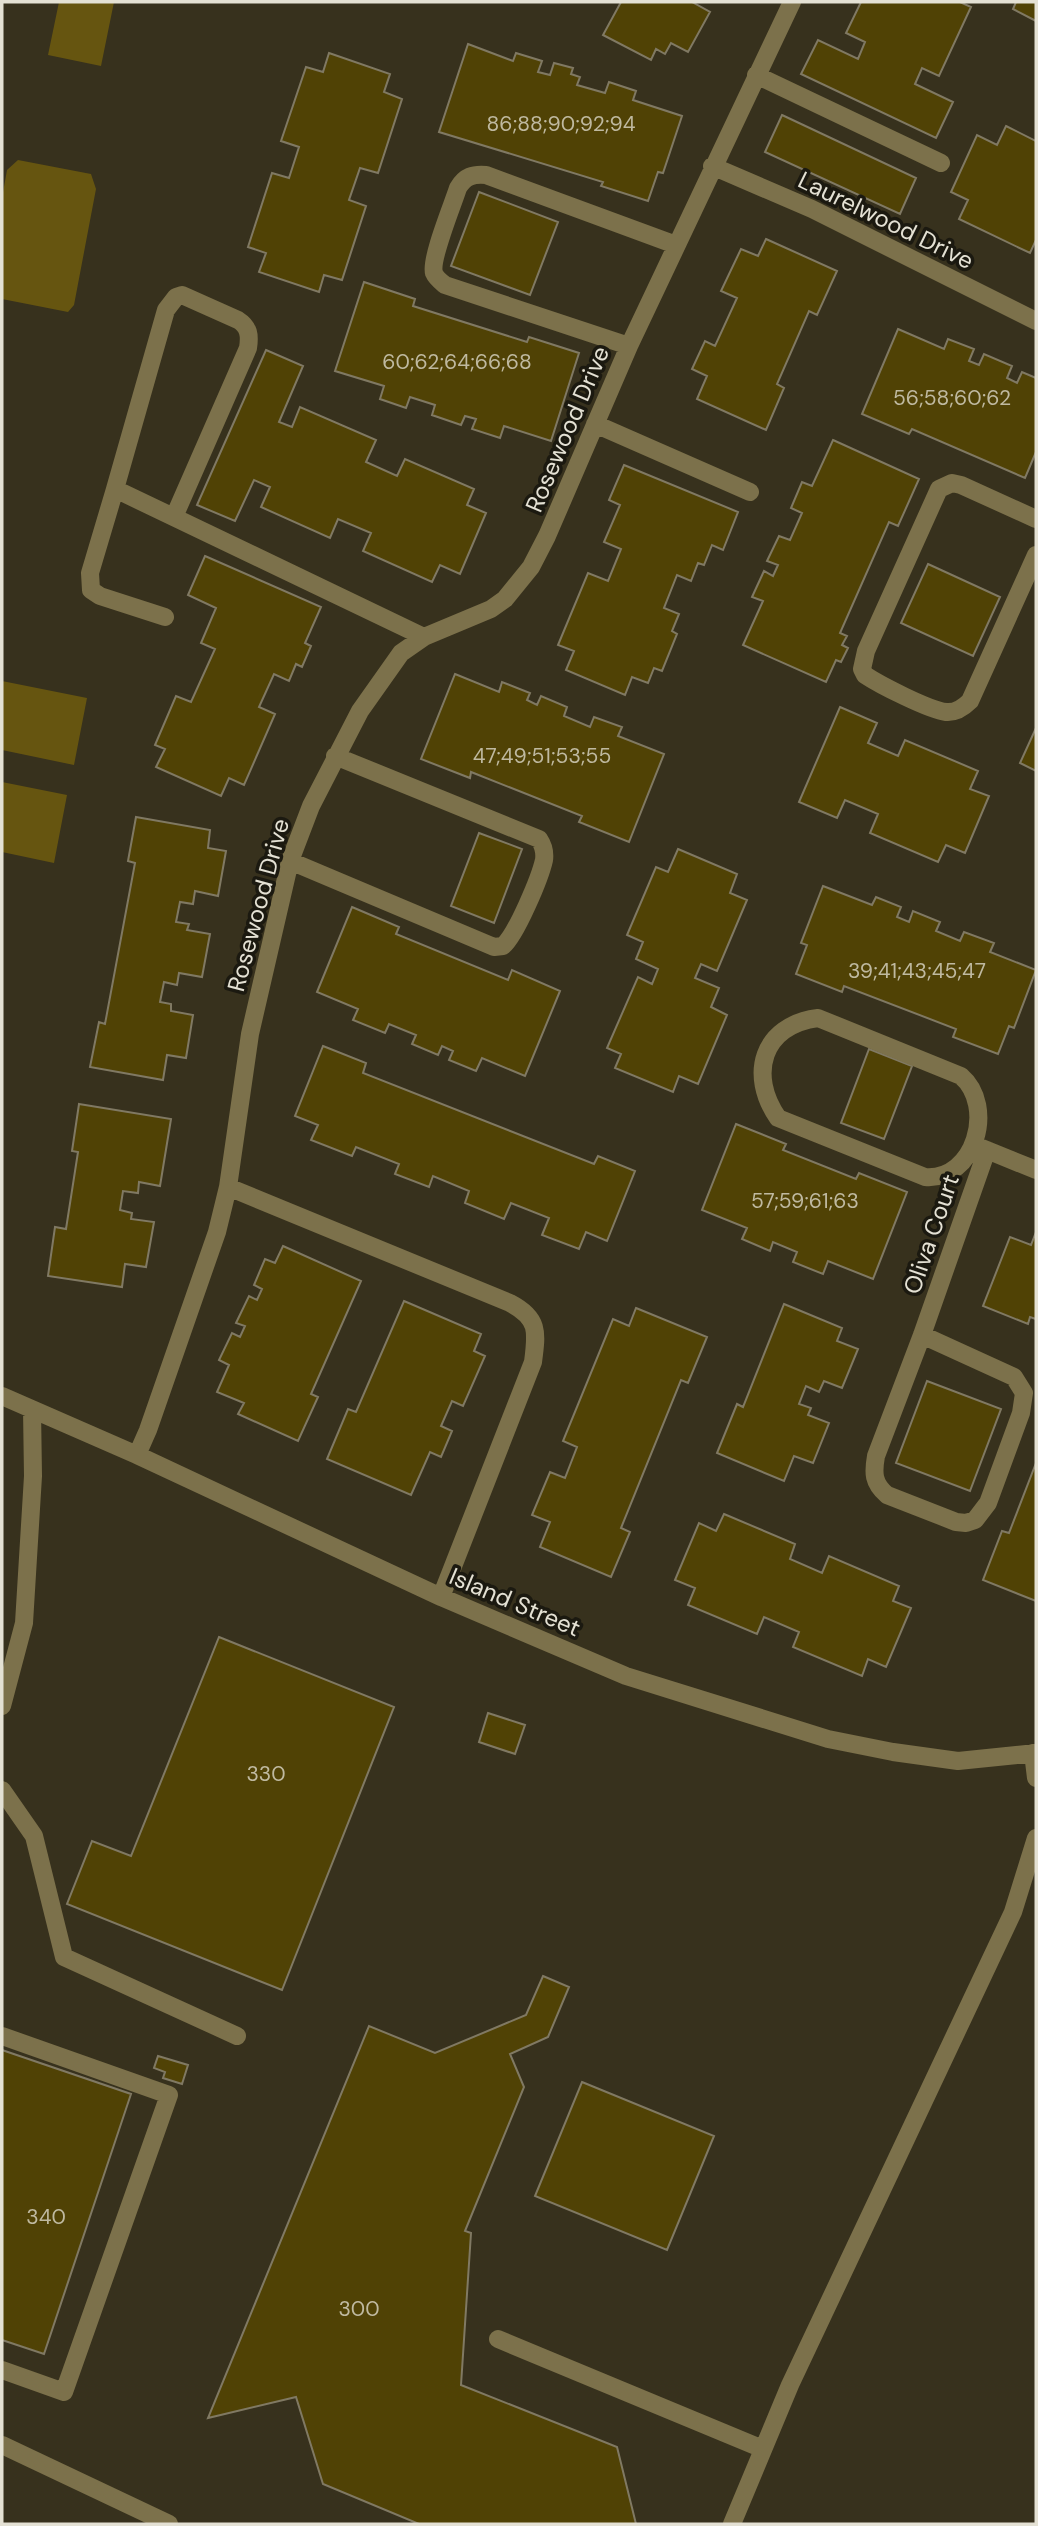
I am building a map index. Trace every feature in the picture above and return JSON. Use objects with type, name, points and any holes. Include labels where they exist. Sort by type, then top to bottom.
[{"type":"street","name":"Rosewood Drive","points":[[137,1455],[153,1418],[217,1232],[228,1186],[250,1034],[290,861],[311,806],[360,711],[401,653],[424,637],[491,609],[505,599],[531,567],[712,166],[792,2]]},
{"type":"street","points":[[756,75],[941,163]]},
{"type":"street","name":"Laurelwood Drive","points":[[712,166],[812,209],[1036,321]]},
{"type":"street","points":[[629,346],[445,285],[439,280],[435,275],[434,262],[458,188],[462,181],[473,174],[486,175],[676,245]]},
{"type":"street","points":[[165,617],[100,596],[91,590],[90,573],[166,310],[176,297],[190,297],[244,324],[249,338],[174,517]]},
{"type":"street","points":[[595,424],[750,492]]},
{"type":"street","points":[[1036,519],[961,485],[952,483],[939,489],[862,661],[865,675],[936,709],[947,712],[963,708],[970,701],[1036,555]]},
{"type":"street","points":[[115,489],[424,637]]},
{"type":"street","points":[[290,861],[494,947],[503,946],[515,931],[544,860],[539,839],[335,756]]},
{"type":"street","name":"Oliva Court","points":[[922,1335],[1014,1377],[1024,1393],[1021,1413],[988,1503],[975,1520],[966,1523],[956,1522],[887,1495],[878,1488],[874,1479],[876,1456],[922,1335],[980,1147],[975,1094],[970,1084],[961,1076],[818,1018],[787,1026],[767,1050],[762,1068],[764,1088],[769,1105],[778,1118],[925,1177],[942,1176],[953,1170],[980,1147]]},
{"type":"street","points":[[980,1147],[1036,1170]]},
{"type":"street","points":[[228,1186],[510,1303],[524,1311],[534,1324],[536,1340],[533,1362],[441,1597]]},
{"type":"street","name":"Island Street","points":[[2,1396],[137,1455],[441,1597],[626,1676],[828,1739],[893,1752],[958,1761],[1035,1753]]},
{"type":"street","points":[[2,1706],[24,1623],[33,1476],[32,1409]]},
{"type":"street","points":[[1035,1753],[1036,1778]]},
{"type":"street","points":[[2,1790],[33,1836],[64,1957],[237,2036]]},
{"type":"street","points":[[732,2524],[796,2372],[1013,1912],[1036,1838]]},
{"type":"street","points":[[2,2036],[169,2095],[64,2392],[2,2370]]},
{"type":"street","points":[[498,2339],[763,2449]]},
{"type":"street","points":[[2,2445],[169,2524]]},
{"type":"shaded area","points":[[59,2],[114,2],[101,66],[48,55]]},
{"type":"shaded area","points":[[18,160],[91,174],[96,189],[74,305],[68,312],[2,299],[2,198],[7,170]]},
{"type":"shaded area","points":[[2,681],[87,698],[74,765],[2,750]]},
{"type":"shaded area","points":[[2,782],[67,795],[54,863],[2,852]]},
{"type":"building","points":[[621,2],[692,2],[710,12],[688,52],[671,43],[665,54],[656,49],[651,60],[603,35]]},
{"type":"building","points":[[861,2],[960,2],[971,7],[939,76],[922,68],[915,84],[953,102],[936,138],[801,74],[818,40],[858,59],[865,42],[846,33]]},
{"type":"building","points":[[1016,2],[1036,2],[1036,21],[1013,9]]},
{"type":"building","points":[[468,44],[513,61],[516,53],[542,61],[538,72],[550,75],[554,63],[573,68],[571,74],[580,77],[577,85],[605,93],[609,82],[636,91],[633,100],[682,116],[663,173],[658,172],[648,201],[601,186],[603,182],[439,132]]},
{"type":"building","points":[[329,53],[390,74],[384,92],[402,99],[378,173],[360,168],[349,200],[366,206],[342,280],[324,275],[319,292],[259,272],[266,253],[248,247],[272,173],[289,178],[299,147],[281,141],[306,67],[323,72]]},
{"type":"building","points":[[782,115],[916,178],[900,214],[765,152]]},
{"type":"building","points":[[1006,126],[1036,141],[1036,240],[1030,253],[959,219],[968,200],[951,192],[977,135],[997,145]]},
{"type":"building","points":[[479,192],[558,222],[530,295],[451,266]]},
{"type":"building","points":[[766,239],[837,271],[817,315],[809,311],[777,384],[784,388],[766,430],[697,399],[707,376],[692,369],[705,341],[715,346],[737,298],[721,291],[741,249],[758,256]]},
{"type":"building","points":[[364,282],[415,299],[413,306],[527,342],[529,337],[579,353],[551,441],[504,426],[500,438],[472,429],[476,419],[465,416],[461,425],[432,415],[435,405],[410,397],[406,408],[380,399],[384,386],[335,371]]},
{"type":"building","points":[[898,329],[944,349],[948,339],[974,349],[969,361],[979,365],[984,354],[1012,366],[1007,378],[1017,383],[1022,372],[1036,378],[1036,452],[1025,478],[912,429],[909,434],[862,414]]},
{"type":"building","points":[[266,350],[303,366],[279,422],[292,427],[300,407],[376,440],[366,462],[397,476],[405,459],[474,489],[467,505],[486,513],[460,574],[440,565],[432,582],[363,551],[371,533],[338,519],[330,538],[261,507],[270,487],[254,480],[235,521],[197,505]]},
{"type":"building","points":[[833,440],[919,479],[898,526],[889,522],[840,633],[847,636],[842,645],[848,648],[841,662],[836,660],[826,682],[743,645],[763,601],[752,597],[764,571],[773,576],[778,565],[767,561],[779,536],[790,540],[802,513],[791,508],[802,482],[812,486]]},
{"type":"building","points":[[624,465],[738,512],[723,550],[712,545],[704,565],[698,563],[691,581],[677,575],[664,608],[679,614],[672,631],[677,634],[662,671],[654,668],[648,683],[632,677],[625,695],[566,670],[574,651],[558,645],[588,573],[608,581],[621,549],[604,542],[620,505],[609,500]]},
{"type":"building","points":[[205,556],[321,607],[305,643],[311,646],[302,667],[296,664],[289,681],[274,674],[259,707],[275,714],[244,785],[229,778],[221,796],[156,767],[165,749],[155,745],[176,696],[191,702],[215,649],[201,643],[216,608],[188,595]]},
{"type":"building","points":[[928,564],[1000,597],[973,656],[901,623]]},
{"type":"building","points":[[455,674],[499,692],[502,682],[530,693],[527,700],[537,705],[541,696],[567,707],[564,716],[590,727],[594,717],[622,727],[618,736],[664,754],[629,842],[579,822],[582,816],[471,772],[470,778],[421,759]]},
{"type":"building","points":[[840,707],[877,723],[868,743],[898,756],[905,740],[978,771],[970,789],[989,796],[965,853],[946,845],[938,862],[870,833],[878,814],[845,800],[837,818],[799,802]]},
{"type":"building","points":[[1036,728],[1036,771],[1020,763]]},
{"type":"building","points":[[136,817],[210,830],[208,848],[226,851],[218,896],[195,891],[193,904],[180,902],[176,922],[189,924],[187,930],[210,934],[202,977],[179,973],[177,985],[164,982],[160,1002],[171,1004],[171,1011],[193,1015],[186,1058],[167,1055],[163,1080],[90,1067],[99,1022],[105,1024],[135,863],[128,861]]},
{"type":"building","points":[[479,833],[522,849],[494,923],[451,906]]},
{"type":"building","points":[[678,849],[737,874],[730,893],[747,900],[717,971],[701,964],[695,978],[719,988],[711,1007],[727,1015],[698,1084],[679,1076],[673,1092],[615,1068],[621,1054],[607,1048],[638,977],[652,984],[658,969],[636,959],[643,942],[627,935],[656,867],[668,872]]},
{"type":"building","points":[[823,886],[872,905],[876,897],[901,907],[897,917],[909,922],[913,911],[940,922],[936,931],[960,941],[964,932],[994,943],[990,952],[1036,970],[1014,1028],[1009,1026],[998,1054],[953,1037],[956,1029],[844,986],[842,992],[796,974],[807,945],[801,943]]},
{"type":"building","points":[[352,907],[399,927],[396,934],[508,980],[512,970],[560,991],[525,1076],[482,1058],[476,1071],[449,1060],[453,1051],[442,1046],[438,1055],[412,1044],[416,1035],[389,1024],[385,1033],[353,1020],[358,1009],[317,992]]},
{"type":"building","points":[[323,1046],[366,1063],[363,1073],[594,1164],[598,1156],[635,1171],[607,1241],[586,1232],[579,1249],[542,1235],[549,1218],[511,1203],[504,1219],[465,1203],[469,1191],[433,1176],[429,1187],[395,1174],[399,1164],[356,1147],[352,1156],[311,1140],[318,1125],[295,1116]]},
{"type":"building","points":[[869,1049],[912,1066],[884,1139],[841,1123]]},
{"type":"building","points":[[79,1104],[171,1119],[160,1186],[139,1182],[138,1193],[123,1191],[120,1210],[132,1213],[131,1219],[154,1222],[146,1267],[125,1264],[122,1287],[48,1276],[55,1227],[66,1229],[78,1152],[72,1151]]},
{"type":"building","points":[[736,1124],[786,1144],[783,1150],[856,1179],[859,1173],[907,1192],[873,1279],[828,1261],[823,1274],[793,1262],[797,1252],[773,1242],[770,1251],[742,1239],[747,1228],[702,1210]]},
{"type":"building","points":[[1036,1232],[1036,1319],[1030,1317],[1028,1324],[983,1306],[1010,1237],[1031,1245]]},
{"type":"building","points":[[283,1246],[361,1281],[311,1394],[318,1397],[298,1441],[238,1414],[244,1403],[217,1392],[229,1365],[219,1360],[232,1333],[240,1337],[245,1326],[236,1323],[249,1296],[257,1300],[262,1289],[254,1285],[265,1259],[275,1263]]},
{"type":"building","points":[[404,1301],[481,1334],[474,1351],[485,1356],[463,1406],[452,1401],[441,1426],[452,1431],[441,1457],[430,1452],[411,1495],[327,1459],[348,1409],[356,1412]]},
{"type":"building","points":[[784,1304],[842,1328],[837,1341],[858,1349],[842,1388],[824,1381],[819,1392],[806,1386],[799,1404],[811,1408],[808,1415],[829,1423],[813,1463],[794,1456],[784,1481],[717,1453],[737,1404],[743,1407]]},
{"type":"building","points":[[636,1308],[707,1337],[688,1383],[681,1380],[621,1528],[630,1532],[611,1577],[540,1547],[550,1522],[532,1515],[550,1472],[565,1478],[577,1447],[563,1441],[613,1319],[629,1326]]},
{"type":"building","points":[[927,1381],[1001,1409],[970,1491],[896,1463]]},
{"type":"building","points":[[1036,1463],[1036,1601],[983,1580],[1002,1531],[1009,1533]]},
{"type":"building","points":[[724,1514],[795,1544],[790,1559],[822,1573],[829,1556],[899,1586],[893,1601],[911,1608],[886,1667],[868,1659],[862,1676],[793,1647],[799,1632],[764,1617],[757,1634],[688,1605],[695,1588],[675,1580],[699,1523],[716,1531]]},
{"type":"building","points":[[219,1637],[394,1707],[282,1990],[67,1904],[92,1841],[131,1856]]},
{"type":"building","points":[[488,1713],[525,1725],[515,1754],[479,1742]]},
{"type":"building","points":[[543,1976],[569,1987],[548,2037],[510,2054],[524,2087],[465,2231],[471,2233],[461,2385],[617,2447],[636,2524],[419,2524],[323,2484],[296,2397],[208,2418],[369,2026],[435,2053],[526,2015]]},
{"type":"building","points":[[2,2050],[131,2094],[44,2354],[2,2340]]},
{"type":"building","points":[[158,2056],[188,2065],[182,2084],[163,2078],[165,2072],[154,2068]]},
{"type":"building","points":[[582,2082],[714,2136],[667,2250],[535,2196]]}]
